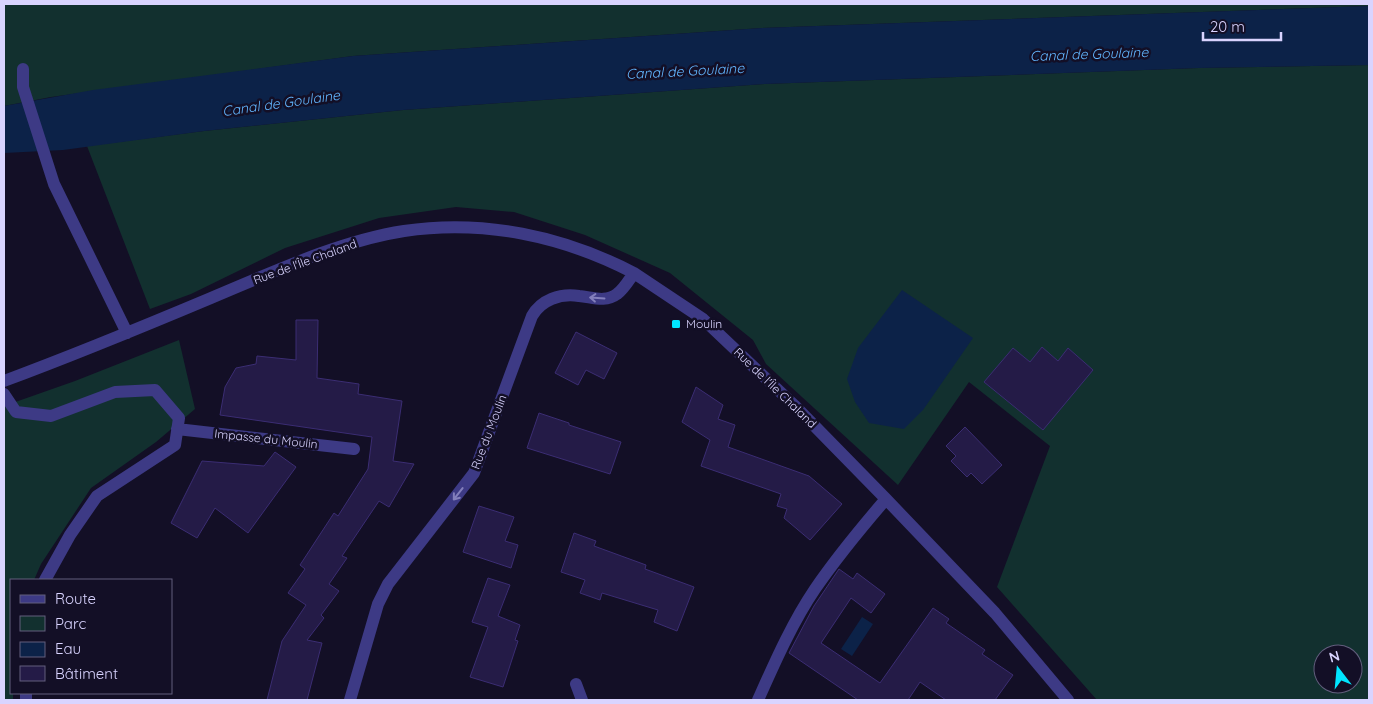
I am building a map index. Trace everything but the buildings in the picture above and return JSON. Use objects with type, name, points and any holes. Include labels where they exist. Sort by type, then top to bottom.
[{"type":"street","points":[[22,69],[23,87],[54,184],[127,333]]},
{"type":"street","name":"Rue de l'Île Chaland","points":[[4,381],[127,333],[318,254],[402,231],[428,228],[508,230],[570,245],[620,265],[634,273],[714,328],[794,405],[995,613],[1068,700]]},
{"type":"street","name":"Rue du Moulin","points":[[350,700],[378,604],[388,584],[474,473],[537,307],[550,298],[577,295],[601,300],[616,295],[626,286],[634,273]]},
{"type":"street","points":[[4,394],[16,412],[51,416],[115,392],[155,390],[179,418],[175,445],[97,496],[70,535],[46,579]]},
{"type":"street","name":"Impasse du Moulin","points":[[178,428],[354,448]]},
{"type":"street","points":[[758,700],[780,651],[814,590],[847,544],[886,499]]},
{"type":"street","points":[[576,684],[582,700]]},
{"type":"green space","points":[[4,4],[1369,4],[1369,6],[762,28],[353,56],[51,97],[4,106]]},
{"type":"green space","points":[[1369,65],[1369,700],[1097,700],[997,587],[1050,446],[969,382],[898,485],[766,364],[753,340],[670,273],[585,235],[514,212],[456,207],[379,218],[285,248],[191,294],[150,309],[87,146],[204,131],[403,110],[764,84],[1198,68]]},
{"type":"green space","points":[[179,340],[195,409],[156,442],[91,488],[41,564],[34,579],[10,579],[10,694],[13,694],[13,700],[4,700],[4,406],[75,381]]},
{"type":"water","name":"Canal de Goulaine","points":[[1369,6],[1369,65],[1198,68],[764,84],[403,110],[204,131],[63,150],[4,153],[4,106],[93,90],[353,56],[762,28]]},
{"type":"water","points":[[902,290],[973,338],[923,410],[904,429],[869,423],[855,402],[847,379],[858,348]]},
{"type":"water","points":[[862,617],[873,624],[852,656],[841,649]]},
{"type":"place","name":"Moulin","points":[[676,324]]}]
